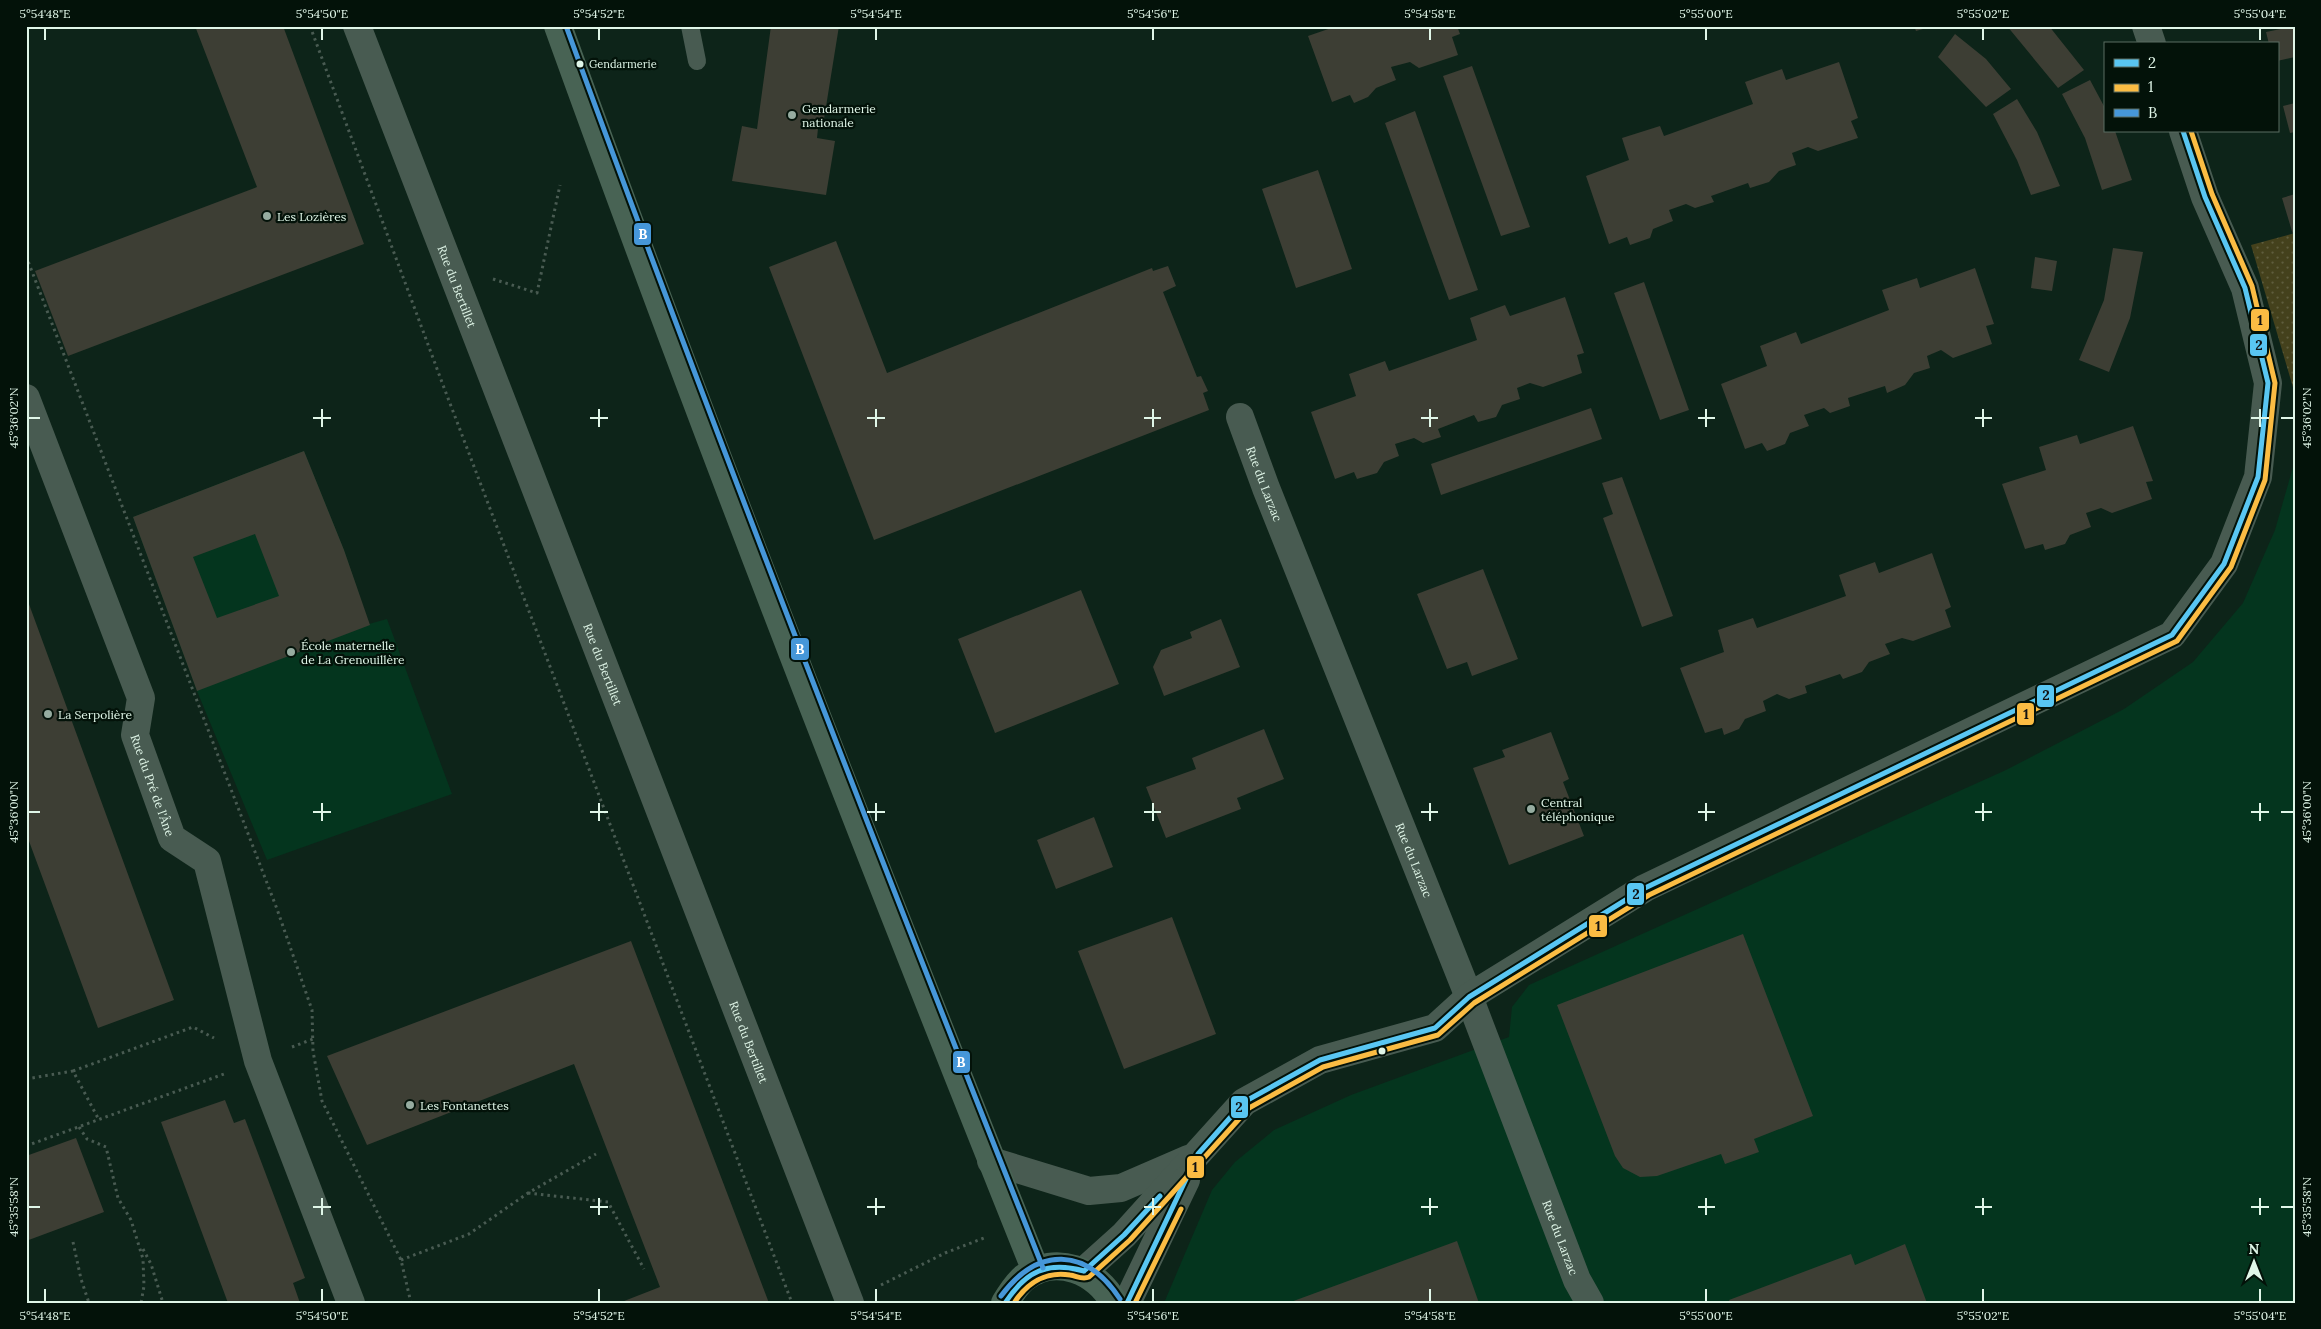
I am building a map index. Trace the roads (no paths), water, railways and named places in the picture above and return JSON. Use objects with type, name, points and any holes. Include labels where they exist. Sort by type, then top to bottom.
[{"type":"main road","points":[[558,26],[626,213],[898,928],[1036,1272]]},
{"type":"main road","points":[[1005,1303],[1013,1288],[1026,1276],[1059,1266],[1072,1267],[1097,1280],[1108,1291],[1114,1303]]},
{"type":"street","name":"Rue du Bertillet","points":[[357,26],[849,1302]]},
{"type":"street","points":[[2146,26],[2151,42]]},
{"type":"street","points":[[1084,1272],[1124,1234],[1244,1102],[1320,1060],[1434,1028],[1469,997],[1645,888],[2172,635],[2224,564],[2258,477],[2268,383],[2245,288],[2205,197],[2183,132]]},
{"type":"street","name":"Rue du Pré de l'Âne","points":[[26,398],[141,698],[135,735],[172,838],[207,861],[258,1061],[351,1303]]},
{"type":"street","name":"Rue du Larzac","points":[[1240,417],[1266,488],[1469,997],[1576,1280],[1590,1303]]},
{"type":"street","points":[[991,1161],[1089,1190],[1121,1188],[1198,1154]]},
{"type":"street","points":[[1127,1303],[1198,1154]]},
{"type":"lane","points":[[690,26],[697,61]]},
{"type":"place","name":"Gendarmerie","points":[[580,64]]},
{"type":"place","name":"Gendarmerie nationale","points":[[792,115]]},
{"type":"place","name":"Les Lozières","points":[[267,216]]},
{"type":"place","name":"École maternelle de La Grenouillère","points":[[291,652]]},
{"type":"place","name":"La Serpolière","points":[[48,714]]},
{"type":"place","name":"Central téléphonique","points":[[1531,809]]},
{"type":"place","name":"Les Fontanettes","points":[[410,1105]]}]
